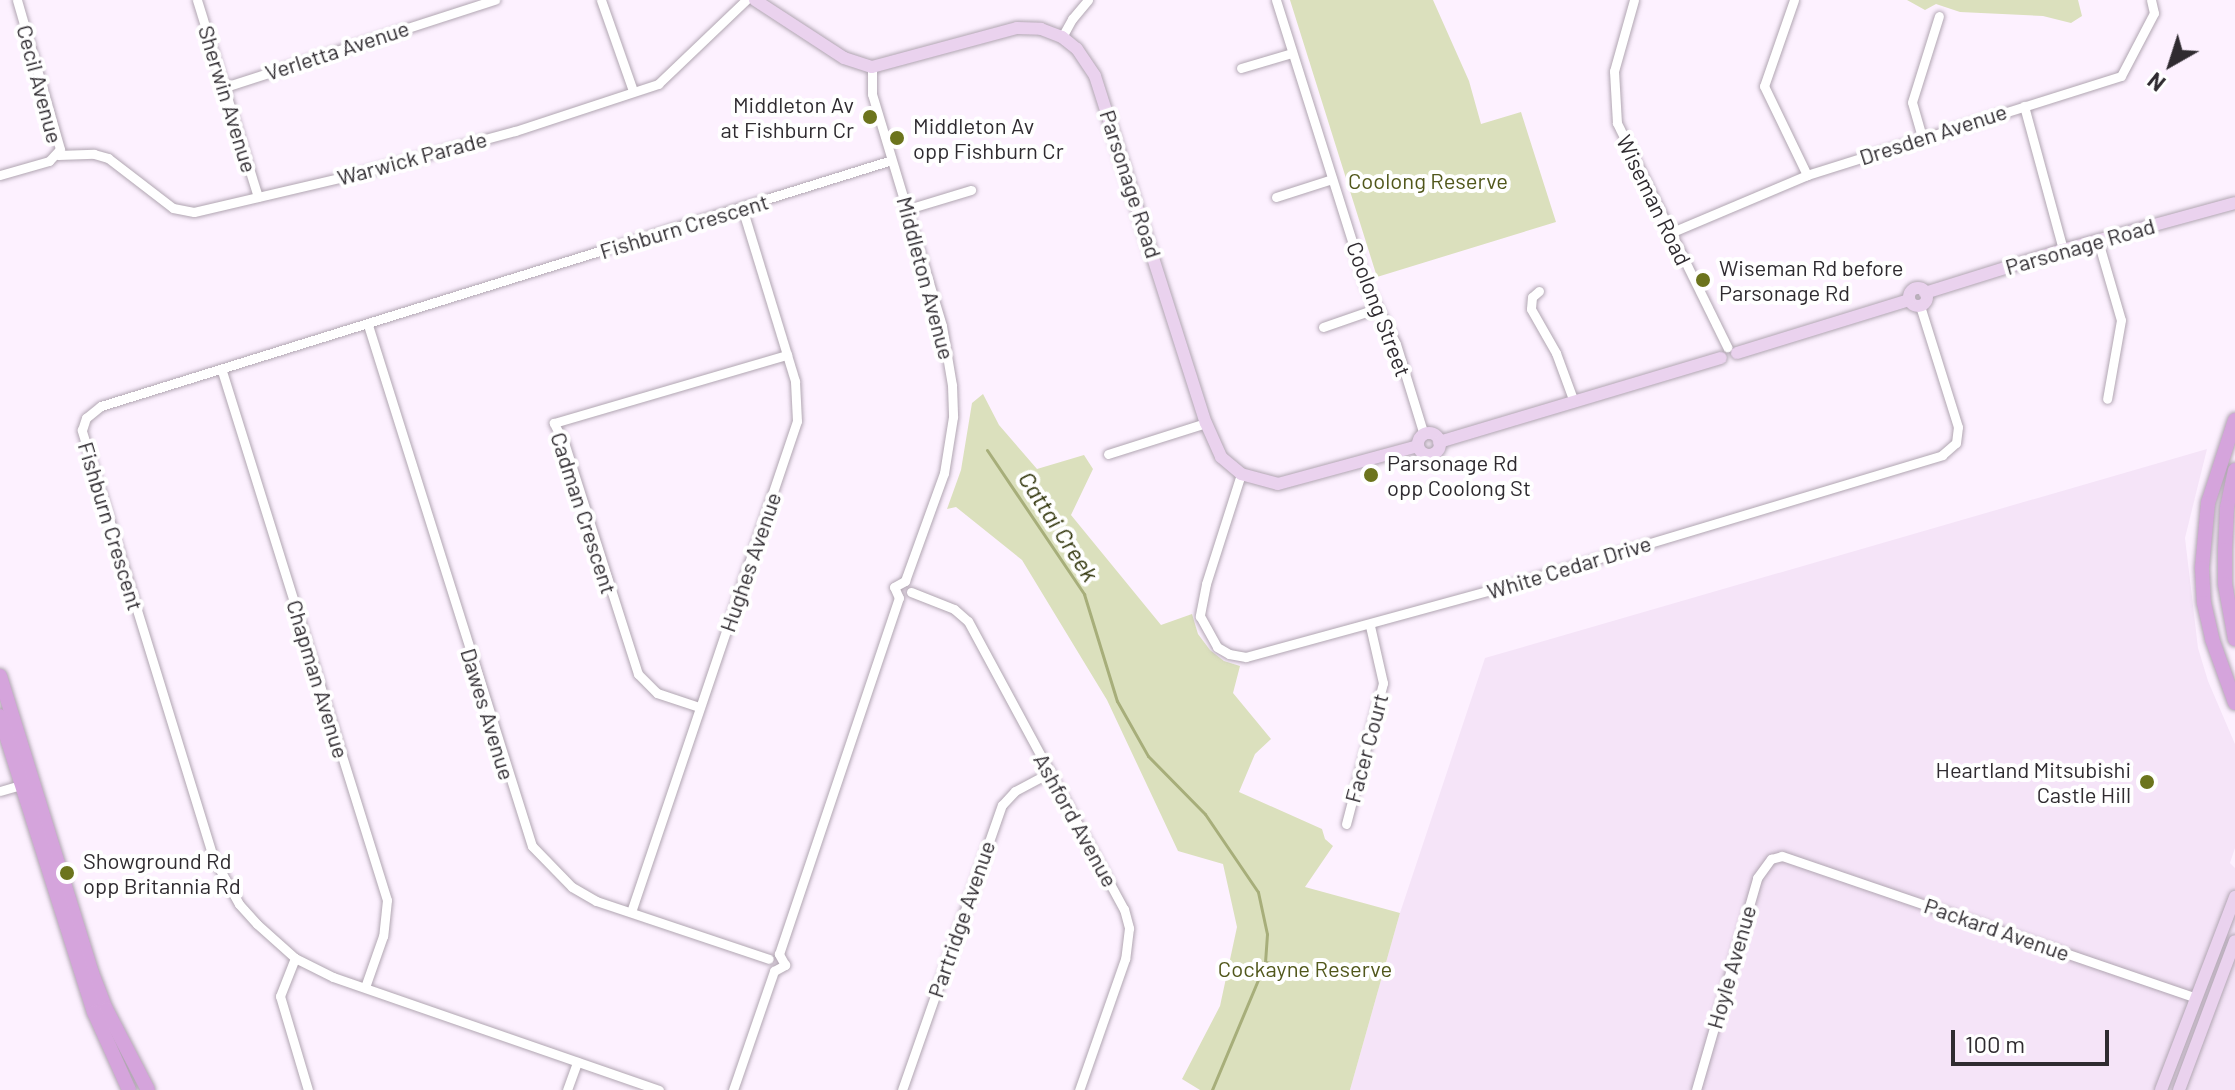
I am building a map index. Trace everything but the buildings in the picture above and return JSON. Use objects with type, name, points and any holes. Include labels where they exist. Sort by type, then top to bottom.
[{"type":"main road","points":[[2235,420],[2208,503],[2202,568],[2204,603],[2212,639],[2235,703]]},
{"type":"main road","points":[[2235,470],[2227,507],[2225,550],[2225,584],[2235,639]]},
{"type":"main road","points":[[0,676],[92,973],[106,1009],[148,1090]]},
{"type":"main road","points":[[0,716],[94,1012],[129,1090]]},
{"type":"street","name":"Cecil Avenue","points":[[0,175],[49,161],[58,155],[58,137],[17,0]]},
{"type":"street","name":"Sherwin Avenue","points":[[197,0],[258,197]]},
{"type":"street","name":"Verletta Avenue","points":[[225,87],[495,0]]},
{"type":"street","points":[[601,0],[633,91]]},
{"type":"street","name":"Warwick Parade","points":[[58,155],[94,154],[108,158],[165,202],[184,211],[258,197],[515,131],[658,84],[746,0]]},
{"type":"street","points":[[755,0],[844,58],[872,67],[1017,28],[1041,29],[1062,37],[1075,13],[1088,0]]},
{"type":"street","name":"Coolong Street","points":[[1276,0],[1365,283],[1396,344],[1421,440]]},
{"type":"street","name":"Wiseman Road","points":[[1634,0],[1614,71],[1613,101],[1621,133],[1728,353]]},
{"type":"street","points":[[1794,0],[1764,86],[1807,175]]},
{"type":"street","name":"Dresden Avenue","points":[[1670,233],[1807,175],[2121,76],[2154,13],[2151,0]]},
{"type":"street","points":[[1922,137],[1912,102],[1939,16]]},
{"type":"street","name":"Parsonage Road","points":[[1062,37],[1082,55],[1095,76],[1206,423],[1216,450],[1241,474]]},
{"type":"street","points":[[1241,68],[1292,53]]},
{"type":"street","name":"Middleton Avenue","points":[[872,67],[872,94],[949,355],[953,417],[944,473],[905,581],[894,585],[894,592],[899,598]]},
{"type":"street","points":[[2024,106],[2063,250]]},
{"type":"street","name":"Fishburn Crescent","points":[[659,1090],[333,977],[295,958],[239,904],[213,857],[82,430],[93,408],[222,371],[892,160]]},
{"type":"street","points":[[1276,197],[1332,179]]},
{"type":"street","points":[[908,209],[971,190]]},
{"type":"street","name":"Parsonage Road","points":[[1915,303],[1914,289],[1925,293],[2063,250],[2235,203]]},
{"type":"street","name":"Hughes Avenue","points":[[631,912],[797,421],[798,396],[742,208]]},
{"type":"street","points":[[2098,241],[2121,320],[2107,399]]},
{"type":"street","points":[[1539,291],[1532,297],[1531,309],[1556,353],[1574,402]]},
{"type":"street","points":[[1421,440],[1421,451],[1431,454],[1439,442],[1728,353],[1915,303]]},
{"type":"street","name":"White Cedar Drive","points":[[1241,474],[1200,610],[1206,632],[1217,647],[1238,656],[1260,656],[1942,455],[1956,443],[1958,427],[1915,303]]},
{"type":"street","points":[[1323,327],[1378,308]]},
{"type":"street","name":"Dawes Avenue","points":[[368,325],[532,846],[572,887],[596,901],[774,956]]},
{"type":"street","name":"Cadman Crescent","points":[[699,707],[657,693],[638,674],[565,445],[554,423],[787,355]]},
{"type":"street","name":"Chapman Avenue","points":[[222,371],[387,900],[385,928],[365,987]]},
{"type":"street","points":[[1108,454],[1206,423]]},
{"type":"street","points":[[1241,474],[1270,484],[1289,483],[1433,434],[1439,442]]},
{"type":"street","points":[[774,971],[769,966],[899,598],[911,592],[905,581]]},
{"type":"street","name":"Ashford Avenue","points":[[911,592],[954,609],[968,621],[1124,909],[1129,928],[1125,959],[1079,1090]]},
{"type":"street","name":"Facer Court","points":[[1346,824],[1383,683],[1370,626]]},
{"type":"street","name":"Partridge Avenue","points":[[902,1090],[1002,805],[1015,791],[1050,772]]},
{"type":"street","points":[[0,791],[21,785]]},
{"type":"street","name":"Packard Avenue","points":[[1782,856],[2211,1003]]},
{"type":"street","name":"Hoyle Avenue","points":[[1696,1090],[1757,878],[1771,859],[1782,856]]},
{"type":"street","points":[[2161,1090],[2235,897]]},
{"type":"street","points":[[2179,1090],[2235,941]]},
{"type":"street","points":[[733,1090],[774,971],[785,965],[774,956]]},
{"type":"street","points":[[295,958],[280,996],[308,1090]]},
{"type":"street","points":[[567,1090],[577,1062]]},
{"type":"shaded area","points":[[2207,449],[2185,538],[2198,648],[2208,681],[2235,744],[2235,848],[2230,863],[2235,868],[2235,1090],[1350,1090],[1400,913],[1485,658]]},
{"type":"green space","name":"Coolong Reserve","points":[[1290,0],[1433,0],[1469,81],[1481,124],[1521,112],[1556,222],[1377,277]]},
{"type":"green space","points":[[1907,0],[2078,0],[2082,16],[2071,23],[2043,16],[1960,12],[1936,4],[1925,10]]},
{"type":"green space","name":"Cockayne Reserve","points":[[983,394],[999,425],[1037,469],[1084,455],[1093,469],[1071,515],[1161,625],[1192,614],[1198,634],[1210,650],[1224,661],[1240,666],[1233,693],[1271,739],[1255,754],[1239,792],[1322,829],[1325,839],[1333,846],[1305,887],[1400,913],[1350,1090],[1200,1090],[1182,1079],[1220,1006],[1237,927],[1223,864],[1178,851],[1107,700],[1022,560],[956,507],[947,509],[961,470],[972,403]]},
{"type":"waterway","name":"Cattai Creek","points":[[987,450],[1084,594],[1117,701],[1148,756],[1205,814],[1258,892],[1267,934],[1265,963],[1212,1090]]},
{"type":"waterway","points":[[1265,962],[1331,976]]},
{"type":"place","name":"Middleton Av at Fishburn Cr","points":[[870,117]]},
{"type":"place","name":"Middleton Av opp Fishburn Cr","points":[[897,138]]},
{"type":"place","name":"Wiseman Rd before Parsonage Rd","points":[[1703,280]]},
{"type":"place","name":"Parsonage Rd opp Coolong St","points":[[1371,475]]},
{"type":"place","name":"Heartland Mitsubishi Castle Hill","points":[[2147,782]]},
{"type":"place","name":"Showground Rd opp Britannia Rd","points":[[67,873]]}]
